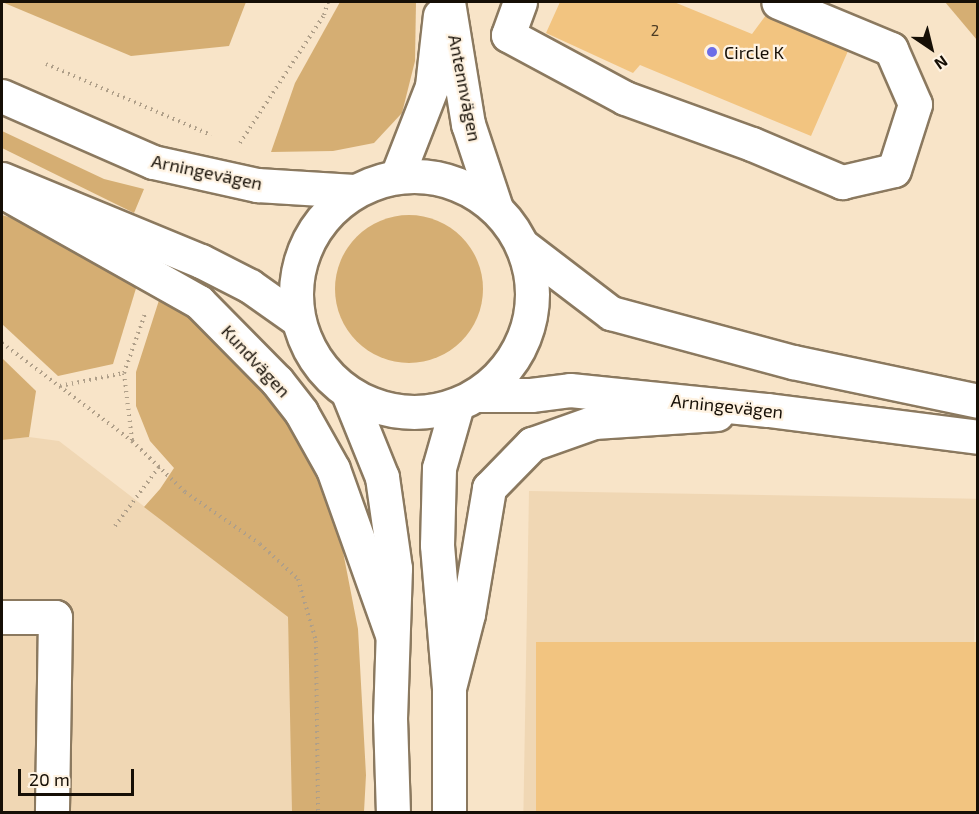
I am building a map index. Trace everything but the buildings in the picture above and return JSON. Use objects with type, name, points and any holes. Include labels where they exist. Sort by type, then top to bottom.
[{"type":"main road","name":"Antennvägen","points":[[397,176],[432,86],[441,2]]},
{"type":"main road","name":"Antennvägen","points":[[448,2],[468,124],[496,208]]},
{"type":"main road","points":[[520,2],[508,35],[626,98],[752,144],[842,182],[894,170],[915,104],[891,49],[778,2]]},
{"type":"main road","name":"Arningevägen","points":[[2,96],[153,162],[256,185],[354,191]]},
{"type":"main road","points":[[348,393],[316,362],[298,320],[296,282],[305,246],[325,215],[354,191],[397,176],[423,175],[450,180],[475,191],[496,208],[523,246],[611,313],[793,362],[978,401]]},
{"type":"main road","points":[[2,179],[201,261],[250,286],[298,320]]},
{"type":"main road","name":"Kundvägen","points":[[2,191],[199,302],[277,381],[301,412],[333,469],[392,634]]},
{"type":"main road","points":[[449,813],[449,688],[437,545],[439,468],[467,400],[508,367],[528,330],[533,287],[523,246]]},
{"type":"main road","name":"Arningevägen","points":[[348,393],[383,409],[420,413],[467,400],[570,390],[768,410],[978,437]]},
{"type":"main road","name":"Kundvägen","points":[[348,393],[382,477],[395,568],[390,718],[393,813]]},
{"type":"main road","points":[[449,688],[468,614],[489,488],[532,444],[594,422],[768,410]]},
{"type":"main road","points":[[2,617],[55,617],[52,813]]},
{"type":"path","points":[[238,148],[324,15],[328,2]]},
{"type":"path","points":[[46,64],[216,138]]},
{"type":"path","points":[[132,441],[124,373],[145,312]]},
{"type":"path","points":[[2,343],[132,441],[185,492],[260,544],[298,579],[316,641],[318,813]]},
{"type":"path","points":[[58,386],[124,373]]},
{"type":"path","points":[[115,526],[159,467]]},
{"type":"shaded area","points":[[2,2],[246,2],[229,46],[131,56]]},
{"type":"shaded area","points":[[340,2],[416,2],[415,61],[402,113],[374,143],[333,151],[271,152],[295,83]]},
{"type":"shaded area","points":[[945,2],[977,2],[977,40]]},
{"type":"shaded area","points":[[2,131],[104,179],[144,189],[134,213],[2,148]]},
{"type":"shaded area","points":[[2,215],[28,223],[137,285],[113,364],[58,376],[2,324]]},
{"type":"shaded area","points":[[409,215],[437,220],[462,236],[478,261],[483,289],[478,317],[462,342],[437,358],[409,363],[381,358],[356,342],[340,317],[335,289],[340,261],[356,236],[381,220]]},
{"type":"shaded area","points":[[161,294],[227,342],[273,399],[314,466],[339,531],[358,629],[366,775],[364,812],[292,812],[288,617],[144,507],[174,468],[150,441],[136,406],[136,372]]},
{"type":"shaded area","points":[[2,358],[36,391],[29,437],[2,440]]},
{"type":"shaded area","points":[[29,437],[59,441],[288,617],[294,812],[2,812],[2,440]]},
{"type":"shaded area","points":[[529,491],[977,499],[971,812],[523,812]]},
{"type":"place","name":"Circle K","points":[[712,52]]}]
